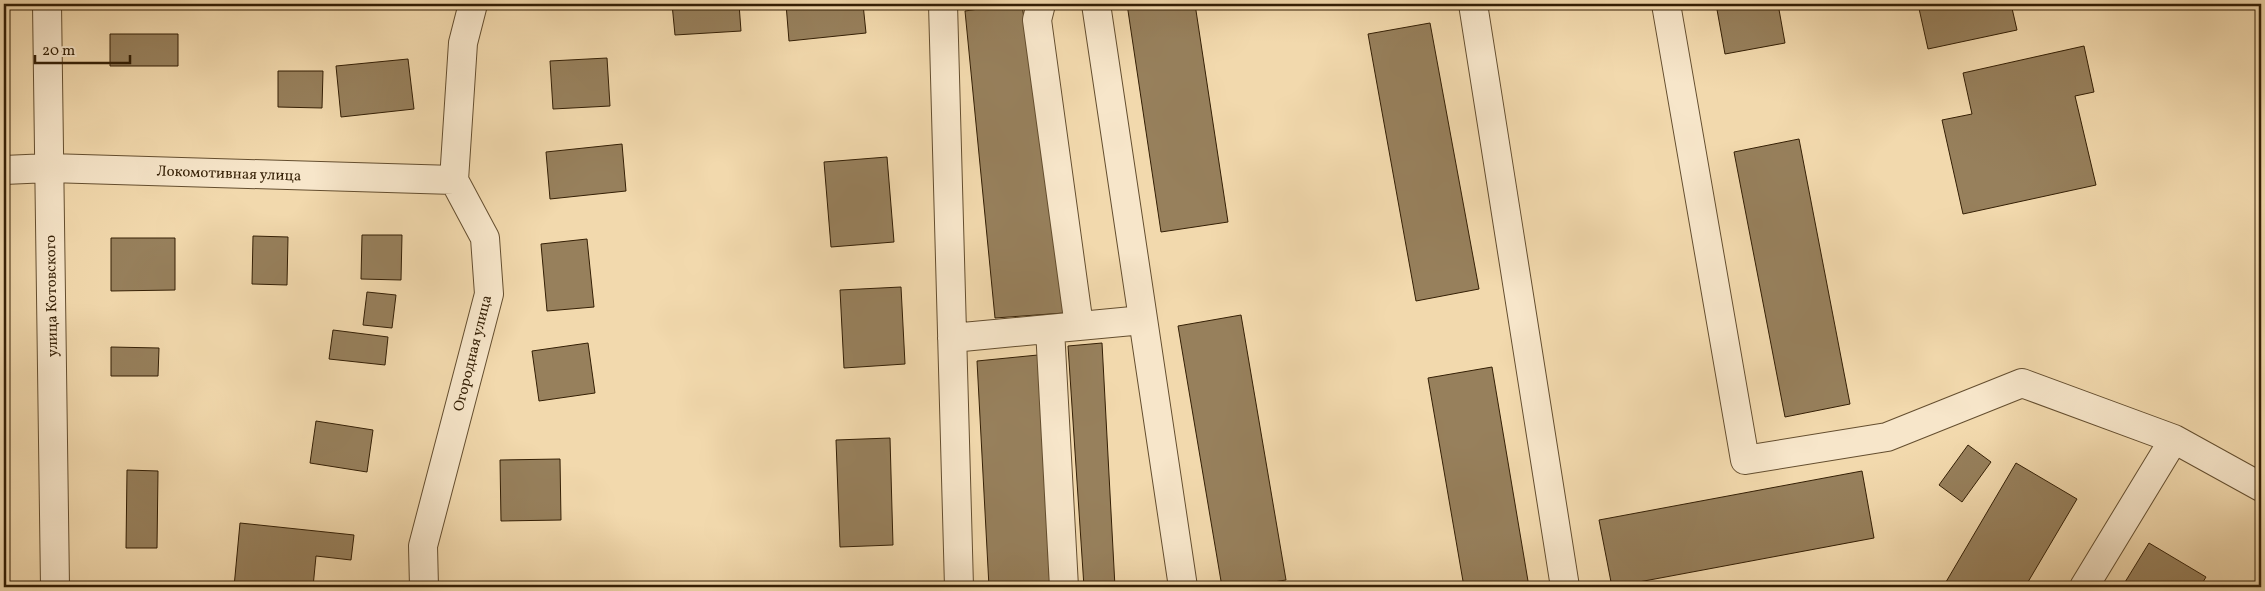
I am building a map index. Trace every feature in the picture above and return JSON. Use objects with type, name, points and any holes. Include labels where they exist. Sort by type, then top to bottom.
[{"type":"street","name":"улица Котовского","points":[[47,4],[55,587]]},
{"type":"street","points":[[454,180],[463,43],[473,4]]},
{"type":"street","points":[[944,4],[959,587]]},
{"type":"street","points":[[1041,4],[1037,20],[1079,326]]},
{"type":"street","points":[[1096,4],[1182,587]]},
{"type":"street","points":[[1473,4],[1565,587]]},
{"type":"street","points":[[1666,4],[1746,460],[1887,437],[2022,383],[2174,439],[2261,487]]},
{"type":"street","name":"Локомотивная улица","points":[[4,170],[49,168],[454,180]]},
{"type":"street","name":"Огородная улица","points":[[424,587],[423,546],[489,294],[485,238],[454,180]]},
{"type":"street","points":[[952,338],[1143,320]]},
{"type":"street","points":[[1050,329],[1064,587]]},
{"type":"street","points":[[2084,587],[2174,439]]},
{"type":"building","points":[[672,4],[739,4],[741,31],[675,35]]},
{"type":"building","points":[[786,4],[863,4],[866,33],[789,41]]},
{"type":"building","points":[[1022,4],[1064,313],[995,318],[965,11]]},
{"type":"building","points":[[1127,4],[1195,4],[1228,222],[1161,232]]},
{"type":"building","points":[[1716,4],[1778,4],[1785,43],[1725,54]]},
{"type":"building","points":[[1918,4],[2011,4],[2017,30],[1928,49]]},
{"type":"building","points":[[1430,23],[1479,289],[1416,301],[1368,34]]},
{"type":"building","points":[[110,34],[178,34],[178,66],[110,66]]},
{"type":"building","points":[[2084,46],[2094,92],[2075,96],[2096,185],[1963,214],[1942,120],[1972,114],[1963,73]]},
{"type":"building","points":[[607,58],[610,106],[553,109],[550,61]]},
{"type":"building","points":[[408,59],[414,109],[341,117],[336,66]]},
{"type":"building","points":[[278,71],[323,71],[322,108],[278,107]]},
{"type":"building","points":[[1799,139],[1850,404],[1785,417],[1734,152]]},
{"type":"building","points":[[622,144],[626,191],[550,199],[546,152]]},
{"type":"building","points":[[887,157],[894,242],[831,247],[824,162]]},
{"type":"building","points":[[362,235],[402,235],[401,280],[361,279]]},
{"type":"building","points":[[253,236],[288,237],[287,285],[252,284]]},
{"type":"building","points":[[111,238],[175,238],[175,290],[111,291]]},
{"type":"building","points":[[587,239],[594,307],[547,311],[541,244]]},
{"type":"building","points":[[901,287],[905,364],[844,368],[840,290]]},
{"type":"building","points":[[367,292],[396,295],[392,328],[363,325]]},
{"type":"building","points":[[1241,315],[1286,580],[1242,587],[1222,587],[1178,326]]},
{"type":"building","points":[[333,330],[388,337],[385,365],[329,359]]},
{"type":"building","points":[[588,343],[595,393],[539,401],[532,351]]},
{"type":"building","points":[[1102,343],[1115,587],[1084,587],[1068,346]]},
{"type":"building","points":[[111,347],[159,348],[158,376],[111,376]]},
{"type":"building","points":[[1038,355],[1050,587],[989,587],[977,361]]},
{"type":"building","points":[[1492,367],[1529,587],[1464,587],[1428,378]]},
{"type":"building","points":[[316,421],[373,430],[367,472],[310,463]]},
{"type":"building","points":[[890,438],[893,545],[840,547],[836,440]]},
{"type":"building","points":[[1968,445],[1991,462],[1962,502],[1939,485]]},
{"type":"building","points":[[560,459],[561,520],[501,521],[500,460]]},
{"type":"building","points":[[2016,463],[2077,499],[2025,587],[1943,587]]},
{"type":"building","points":[[127,470],[158,471],[157,548],[126,548]]},
{"type":"building","points":[[1862,471],[1874,538],[1612,587],[1599,520]]},
{"type":"building","points":[[240,523],[354,535],[351,560],[316,556],[313,587],[234,587]]},
{"type":"building","points":[[2149,543],[2206,577],[2200,587],[2122,587]]}]
